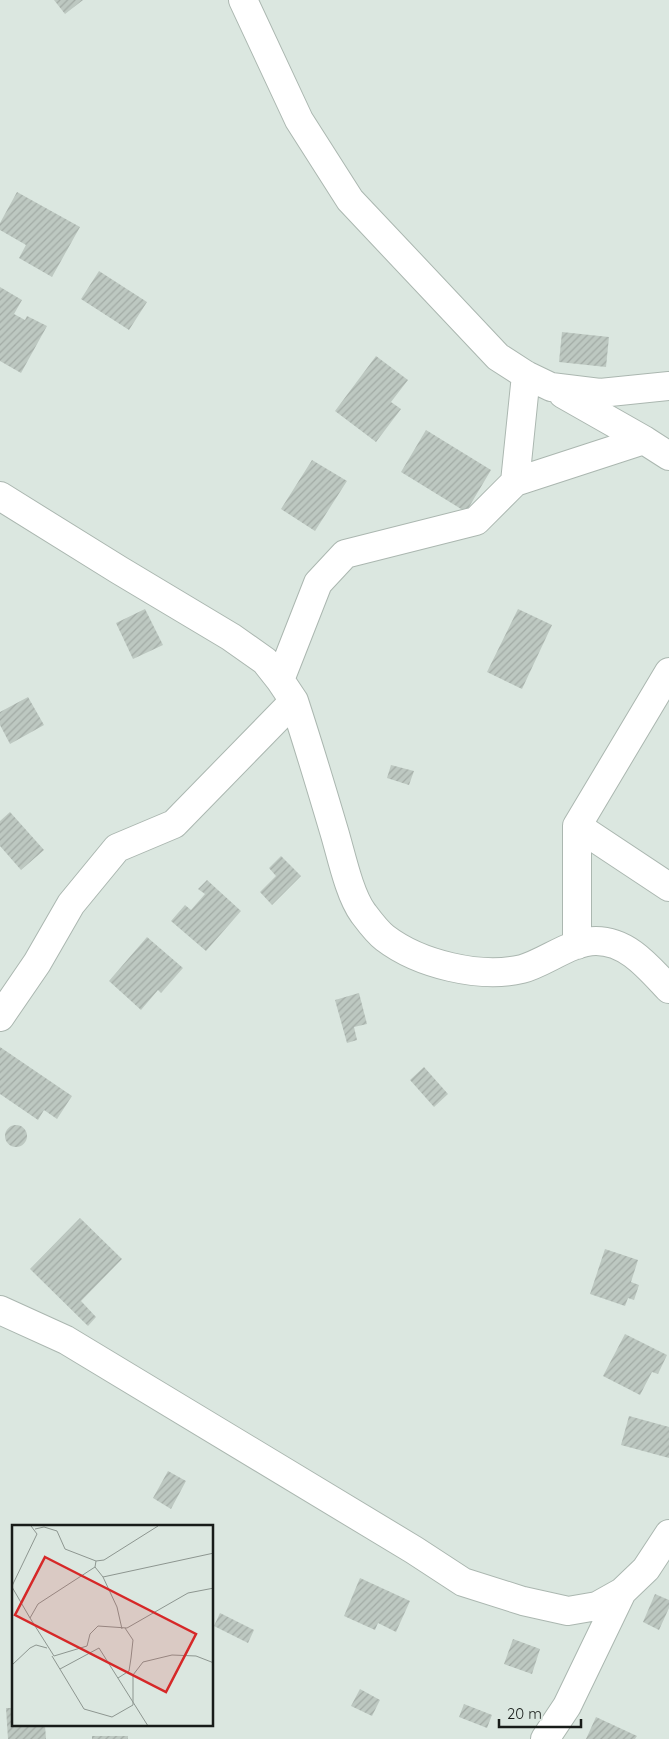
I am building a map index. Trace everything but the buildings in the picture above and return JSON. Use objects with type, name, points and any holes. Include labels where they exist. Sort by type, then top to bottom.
[{"type":"street","points":[[243,0],[299,120],[350,200],[498,356],[526,376],[551,386],[669,456]]},
{"type":"street","points":[[515,482],[526,376]]},
{"type":"street","points":[[551,386],[600,394],[669,386]]},
{"type":"street","points":[[0,1017],[37,963],[71,904],[117,848],[174,824],[287,690],[318,583],[345,554],[476,521],[515,482],[644,440]]},
{"type":"street","points":[[0,496],[231,637],[264,662],[287,690],[348,880],[362,911],[384,938],[413,954],[451,966],[489,973],[523,969],[577,946],[595,941],[616,944],[640,958],[669,990]]},
{"type":"street","points":[[577,946],[578,826],[669,672]]},
{"type":"street","points":[[578,826],[669,887]]},
{"type":"street","points":[[0,1310],[66,1340],[414,1550],[463,1582],[523,1602],[568,1612],[597,1606],[622,1592],[646,1570],[669,1534]]},
{"type":"street","points":[[545,1739],[567,1706],[622,1592]]}]
